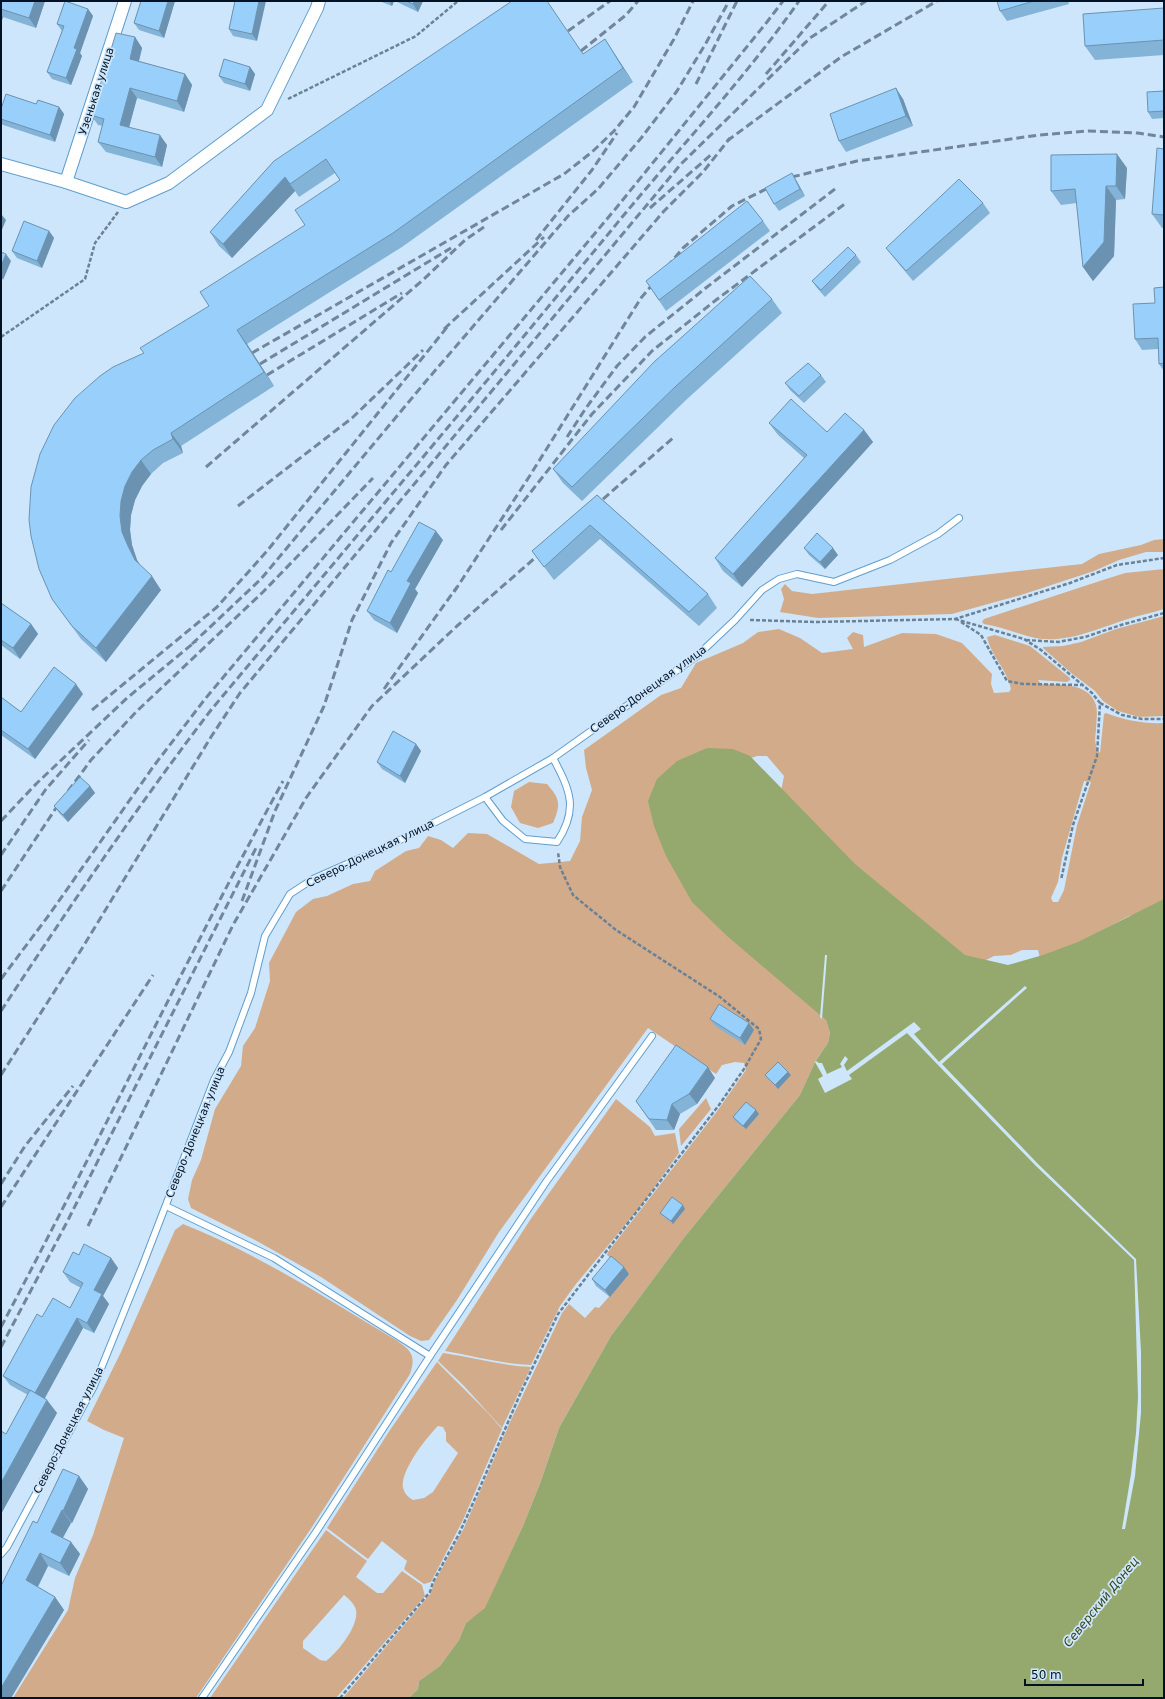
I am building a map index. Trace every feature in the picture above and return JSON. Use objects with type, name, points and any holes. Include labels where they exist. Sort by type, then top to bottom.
[{"type":"street","name":"Узенькая улица","points":[[66,182],[125,1]]},
{"type":"street","points":[[1,164],[66,182],[126,202],[169,183],[266,110],[317,8],[319,1]]},
{"type":"lane","name":"Северо-Донецкая улица","points":[[1,1554],[7,1547],[94,1386],[166,1206],[214,1080],[229,1052],[251,993],[265,936],[290,894],[313,879],[390,845],[485,797],[553,758],[697,656],[735,620],[762,590],[779,579],[797,574],[834,582],[890,560],[938,534],[958,518]]},
{"type":"lane","points":[[485,797],[503,821],[525,839],[557,842],[566,829],[571,808],[567,785],[553,758]]},
{"type":"lane","points":[[202,1698],[316,1532],[430,1356],[546,1182],[652,1036]]},
{"type":"lane","points":[[166,1206],[274,1258],[430,1356]]},
{"type":"path","points":[[266,110],[416,36],[458,1]]},
{"type":"path","points":[[1,337],[85,279],[95,243],[126,202]]},
{"type":"path","points":[[735,620],[816,622],[955,619],[1070,583],[1117,565],[1164,558]]},
{"type":"path","points":[[1024,640],[1058,642],[1085,637],[1164,613]]},
{"type":"path","points":[[955,619],[1024,640],[1041,650],[1082,684],[1100,703],[1122,715],[1142,719],[1164,720]]},
{"type":"path","points":[[955,619],[977,631],[981,635],[1007,681],[1023,684],[1082,684]]},
{"type":"path","points":[[1061,880],[1073,825],[1097,756],[1100,703]]},
{"type":"path","points":[[340,1698],[430,1592],[433,1582],[459,1534],[518,1399],[558,1314],[719,1105],[744,1069],[761,1039],[759,1029],[720,998],[616,930],[573,895],[560,867],[557,842]]},
{"type":"shaded area","points":[[1164,539],[1164,552],[1146,552],[1119,560],[1094,571],[1021,595],[952,614],[818,618],[780,612],[784,599],[781,589],[785,584],[792,591],[812,594],[1082,564],[1099,554],[1141,545],[1154,540]]},
{"type":"shaded area","points":[[1164,569],[1164,609],[1082,634],[1059,639],[1035,638],[984,624],[982,622],[984,619],[1125,573]]},
{"type":"shaded area","points":[[1164,616],[1164,716],[1139,717],[1118,711],[1103,701],[1095,691],[1070,672],[1043,648],[1081,642],[1116,629]]},
{"type":"shaded area","points":[[779,629],[800,638],[822,653],[853,649],[847,638],[853,632],[863,635],[864,647],[902,633],[936,634],[962,643],[992,674],[991,684],[994,693],[1009,692],[1011,689],[1009,682],[989,644],[987,637],[995,635],[1030,646],[1070,678],[1067,682],[1038,680],[1041,684],[1073,686],[1087,692],[1096,705],[1095,742],[1100,753],[1104,714],[1106,713],[1134,721],[1164,723],[1164,910],[1129,916],[1097,933],[1042,966],[1038,950],[1022,950],[1011,955],[994,956],[978,964],[953,956],[898,909],[781,791],[784,776],[767,756],[757,756],[743,761],[784,973],[826,1020],[830,1033],[828,1043],[815,1062],[800,1095],[683,1239],[611,1336],[559,1428],[541,1481],[523,1526],[485,1609],[466,1623],[459,1640],[440,1666],[419,1681],[418,1689],[409,1698],[343,1698],[431,1593],[434,1583],[464,1528],[511,1420],[562,1313],[569,1304],[585,1318],[595,1307],[599,1308],[629,1274],[607,1255],[608,1252],[718,1110],[746,1070],[744,1063],[735,1062],[722,1065],[716,1074],[648,1028],[499,1232],[457,1300],[429,1340],[421,1341],[410,1336],[321,1277],[255,1240],[191,1208],[188,1199],[192,1180],[201,1160],[215,1109],[241,1066],[243,1046],[255,1028],[270,981],[269,963],[296,912],[313,899],[327,896],[353,884],[370,881],[375,871],[406,851],[419,848],[428,836],[441,840],[453,848],[468,833],[487,834],[539,864],[570,861],[580,841],[582,817],[592,790],[586,768],[584,750],[661,695],[681,688],[696,663],[743,643],[758,632]],"holes":[[[1084,781],[1091,782],[1077,825],[1064,890],[1058,902],[1053,902],[1051,898],[1058,882],[1062,858]]]},
{"type":"shaded area","points":[[529,782],[547,784],[555,794],[558,806],[553,823],[538,828],[520,823],[511,807],[514,791]]},
{"type":"shaded area","points":[[706,1098],[711,1109],[681,1146],[679,1129]]},
{"type":"shaded area","points":[[616,1099],[650,1127],[655,1136],[675,1133],[679,1153],[640,1207],[576,1284],[560,1306],[531,1365],[445,1351],[530,1220]]},
{"type":"shaded area","points":[[183,1224],[266,1263],[396,1340],[406,1347],[411,1354],[413,1363],[410,1374],[312,1527],[196,1698],[13,1698],[68,1610],[75,1578],[93,1535],[124,1438],[87,1421],[121,1352],[175,1230]]},
{"type":"shaded area","points":[[443,1353],[509,1365],[531,1367],[502,1428],[464,1386],[438,1361]]},
{"type":"shaded area","points":[[437,1362],[502,1429],[463,1520],[431,1582],[424,1584],[404,1569],[407,1561],[382,1541],[368,1559],[327,1528],[390,1430]],"holes":[[[438,1426],[443,1427],[446,1433],[446,1441],[458,1453],[433,1492],[424,1498],[413,1500],[407,1495],[403,1488],[403,1481],[406,1473],[415,1455],[427,1438]]]},
{"type":"shaded area","points":[[326,1530],[367,1561],[356,1577],[377,1593],[383,1593],[402,1571],[422,1585],[425,1596],[336,1698],[210,1698]],"holes":[[[344,1595],[353,1603],[356,1610],[354,1623],[347,1638],[331,1657],[326,1661],[320,1660],[303,1648],[303,1641]]]},
{"type":"water","name":"Северский Донец","points":[[707,748],[733,749],[750,756],[855,864],[965,955],[1008,965],[1043,955],[1078,942],[1164,899],[1164,1698],[409,1698],[418,1689],[419,1681],[440,1666],[459,1640],[466,1623],[485,1608],[523,1526],[541,1481],[559,1428],[611,1336],[683,1239],[800,1095],[815,1062],[828,1043],[830,1033],[826,1020],[727,936],[692,902],[666,856],[654,826],[648,801],[657,779],[677,761]]},
{"type":"pier","points":[[825,955],[827,955],[822,1019],[820,1017]]},
{"type":"pier","points":[[1025,986],[1027,988],[942,1064],[1038,1164],[1136,1259],[1141,1352],[1141,1413],[1135,1476],[1125,1529],[1122,1529],[1136,1433],[1138,1397],[1134,1260],[1036,1166],[907,1033],[849,1075],[852,1079],[825,1093],[818,1079],[823,1076],[815,1062],[816,1061],[822,1063],[827,1074],[842,1067],[840,1064],[845,1056],[848,1059],[844,1065],[847,1071],[914,1022],[921,1029],[914,1034],[939,1062]]},
{"type":"building","points":[[1,1],[35,1],[29,18],[1,9]]},
{"type":"building","points":[[65,1],[88,9],[74,48],[77,49],[66,78],[47,72],[64,26],[57,24]]},
{"type":"building","points":[[141,1],[168,1],[159,31],[134,23]]},
{"type":"building","points":[[235,1],[259,1],[252,34],[229,29]]},
{"type":"building","points":[[406,1],[414,1],[413,4]]},
{"type":"building","points":[[512,1],[547,1],[583,54],[605,39],[623,68],[393,233],[237,330],[264,372],[171,433],[173,439],[153,450],[141,460],[132,472],[125,486],[121,501],[120,516],[122,532],[135,560],[152,576],[96,648],[72,626],[52,599],[39,569],[31,536],[29,520],[31,487],[40,454],[54,425],[75,398],[100,376],[113,367],[144,353],[140,348],[209,306],[200,292],[305,225],[295,210],[340,180],[326,159],[290,184],[285,177],[223,244],[210,232],[274,161]]},
{"type":"building","points":[[997,1],[1034,1],[1000,11]]},
{"type":"building","points":[[1164,8],[1164,40],[1085,46],[1083,14]]},
{"type":"building","points":[[116,33],[135,37],[130,59],[185,74],[177,101],[130,88],[120,125],[160,135],[155,157],[98,142],[104,119],[91,115]]},
{"type":"building","points":[[224,59],[250,67],[245,84],[219,76]]},
{"type":"building","points":[[896,88],[906,116],[839,141],[830,114]]},
{"type":"building","points":[[1164,91],[1164,111],[1148,112],[1147,92]]},
{"type":"building","points":[[6,94],[36,104],[38,100],[59,107],[50,135],[1,119],[1,109]]},
{"type":"building","points":[[1157,148],[1164,149],[1164,215],[1152,214]]},
{"type":"building","points":[[1117,154],[1116,186],[1106,186],[1104,242],[1083,267],[1075,189],[1051,191],[1051,155]]},
{"type":"building","points":[[792,173],[800,189],[774,204],[765,188]]},
{"type":"building","points":[[959,179],[983,203],[906,271],[886,248]]},
{"type":"building","points":[[747,201],[763,221],[659,300],[646,281]]},
{"type":"building","points":[[24,221],[49,231],[37,261],[12,251]]},
{"type":"building","points":[[848,247],[856,255],[821,290],[812,281]]},
{"type":"building","points":[[1,252],[6,254],[1,266]]},
{"type":"building","points":[[750,276],[772,299],[676,386],[572,487],[553,469],[654,362]]},
{"type":"building","points":[[1164,287],[1164,363],[1159,364],[1158,338],[1135,339],[1133,304],[1155,303],[1154,288]]},
{"type":"building","points":[[808,363],[821,375],[799,396],[785,383]]},
{"type":"building","points":[[791,399],[827,432],[845,413],[864,430],[733,574],[715,558],[807,455],[769,423]]},
{"type":"building","points":[[597,495],[708,594],[689,612],[590,525],[544,567],[532,551]]},
{"type":"building","points":[[419,522],[436,531],[407,581],[411,583],[390,623],[367,611],[388,570],[391,572]]},
{"type":"building","points":[[817,533],[833,548],[820,562],[804,548]]},
{"type":"building","points":[[1,603],[31,624],[13,648],[1,640]]},
{"type":"building","points":[[54,667],[76,684],[28,749],[1,730],[1,697],[21,712]]},
{"type":"building","points":[[393,731],[416,744],[400,776],[377,762]]},
{"type":"building","points":[[80,777],[90,786],[63,815],[54,806]]},
{"type":"building","points":[[719,1004],[749,1023],[740,1038],[710,1019]]},
{"type":"building","points":[[676,1045],[708,1067],[689,1094],[672,1104],[667,1120],[649,1119],[636,1101]]},
{"type":"building","points":[[778,1062],[788,1072],[775,1085],[765,1075]]},
{"type":"building","points":[[746,1102],[756,1110],[743,1126],[733,1117]]},
{"type":"building","points":[[672,1197],[683,1205],[671,1221],[660,1213]]},
{"type":"building","points":[[84,1244],[111,1258],[94,1290],[102,1294],[87,1323],[77,1318],[35,1393],[3,1376],[37,1314],[42,1317],[53,1298],[70,1308],[83,1283],[63,1272],[73,1252],[79,1255]]},
{"type":"building","points":[[611,1256],[624,1267],[605,1290],[592,1279]]},
{"type":"building","points":[[30,1390],[47,1400],[1,1483],[1,1431],[6,1434]]},
{"type":"building","points":[[63,1469],[79,1476],[63,1511],[62,1510],[51,1532],[71,1542],[60,1563],[40,1553],[26,1580],[55,1597],[1,1688],[1,1586],[33,1521],[37,1523]]},
{"type":"railway","points":[[568,31],[610,1]]},
{"type":"railway","points":[[581,51],[626,15],[638,1]]},
{"type":"railway","points":[[252,353],[564,174],[592,152],[614,131],[634,107],[674,39],[693,1]]},
{"type":"railway","points":[[192,644],[261,579],[427,380],[568,216],[598,189],[642,137],[677,91],[729,1]]},
{"type":"railway","points":[[696,84],[737,1]]},
{"type":"railway","points":[[1,979],[49,915],[153,767],[205,699],[617,207],[783,1]]},
{"type":"railway","points":[[1,1011],[103,859],[211,710],[623,216],[736,84],[799,1]]},
{"type":"railway","points":[[766,74],[829,1]]},
{"type":"railway","points":[[1,1075],[81,950],[211,737],[240,693],[681,164],[810,38],[866,1]]},
{"type":"railway","points":[[727,141],[841,57],[937,1]]},
{"type":"railway","points":[[667,267],[683,248],[732,206],[788,178],[857,161],[1039,135],[1088,131],[1138,133],[1164,137]]},
{"type":"railway","points":[[536,240],[592,170],[617,133]]},
{"type":"railway","points":[[242,901],[275,811],[324,706],[352,620],[391,543],[446,465],[664,211],[703,172],[730,138]]},
{"type":"railway","points":[[650,208],[713,153]]},
{"type":"railway","points":[[567,437],[617,366],[645,337],[707,287],[835,189]]},
{"type":"railway","points":[[501,530],[592,414],[652,351],[716,300],[846,203]]},
{"type":"railway","points":[[206,467],[424,279],[465,240],[484,227]]},
{"type":"railway","points":[[444,329],[544,237]]},
{"type":"railway","points":[[260,364],[451,248]]},
{"type":"railway","points":[[454,592],[529,477],[641,298],[657,279]]},
{"type":"railway","points":[[267,375],[402,293]]},
{"type":"railway","points":[[92,710],[217,607],[267,551],[448,326]]},
{"type":"railway","points":[[238,506],[352,418],[423,350]]},
{"type":"railway","points":[[594,507],[674,437]]},
{"type":"railway","points":[[1,891],[58,805],[91,760],[137,711],[263,592],[373,478]]},
{"type":"railway","points":[[88,1226],[233,925],[306,798],[372,706],[457,626],[544,550]]},
{"type":"railway","points":[[384,689],[457,587]]},
{"type":"railway","points":[[1,821],[37,783],[127,698],[196,641]]},
{"type":"railway","points":[[1,855],[46,789],[89,740]]},
{"type":"railway","points":[[1,1327],[211,917],[283,781]]},
{"type":"railway","points":[[1,1347],[67,1222],[257,846]]},
{"type":"railway","points":[[1,1207],[153,975]]},
{"type":"railway","points":[[1,1184],[25,1146],[73,1086]]}]
